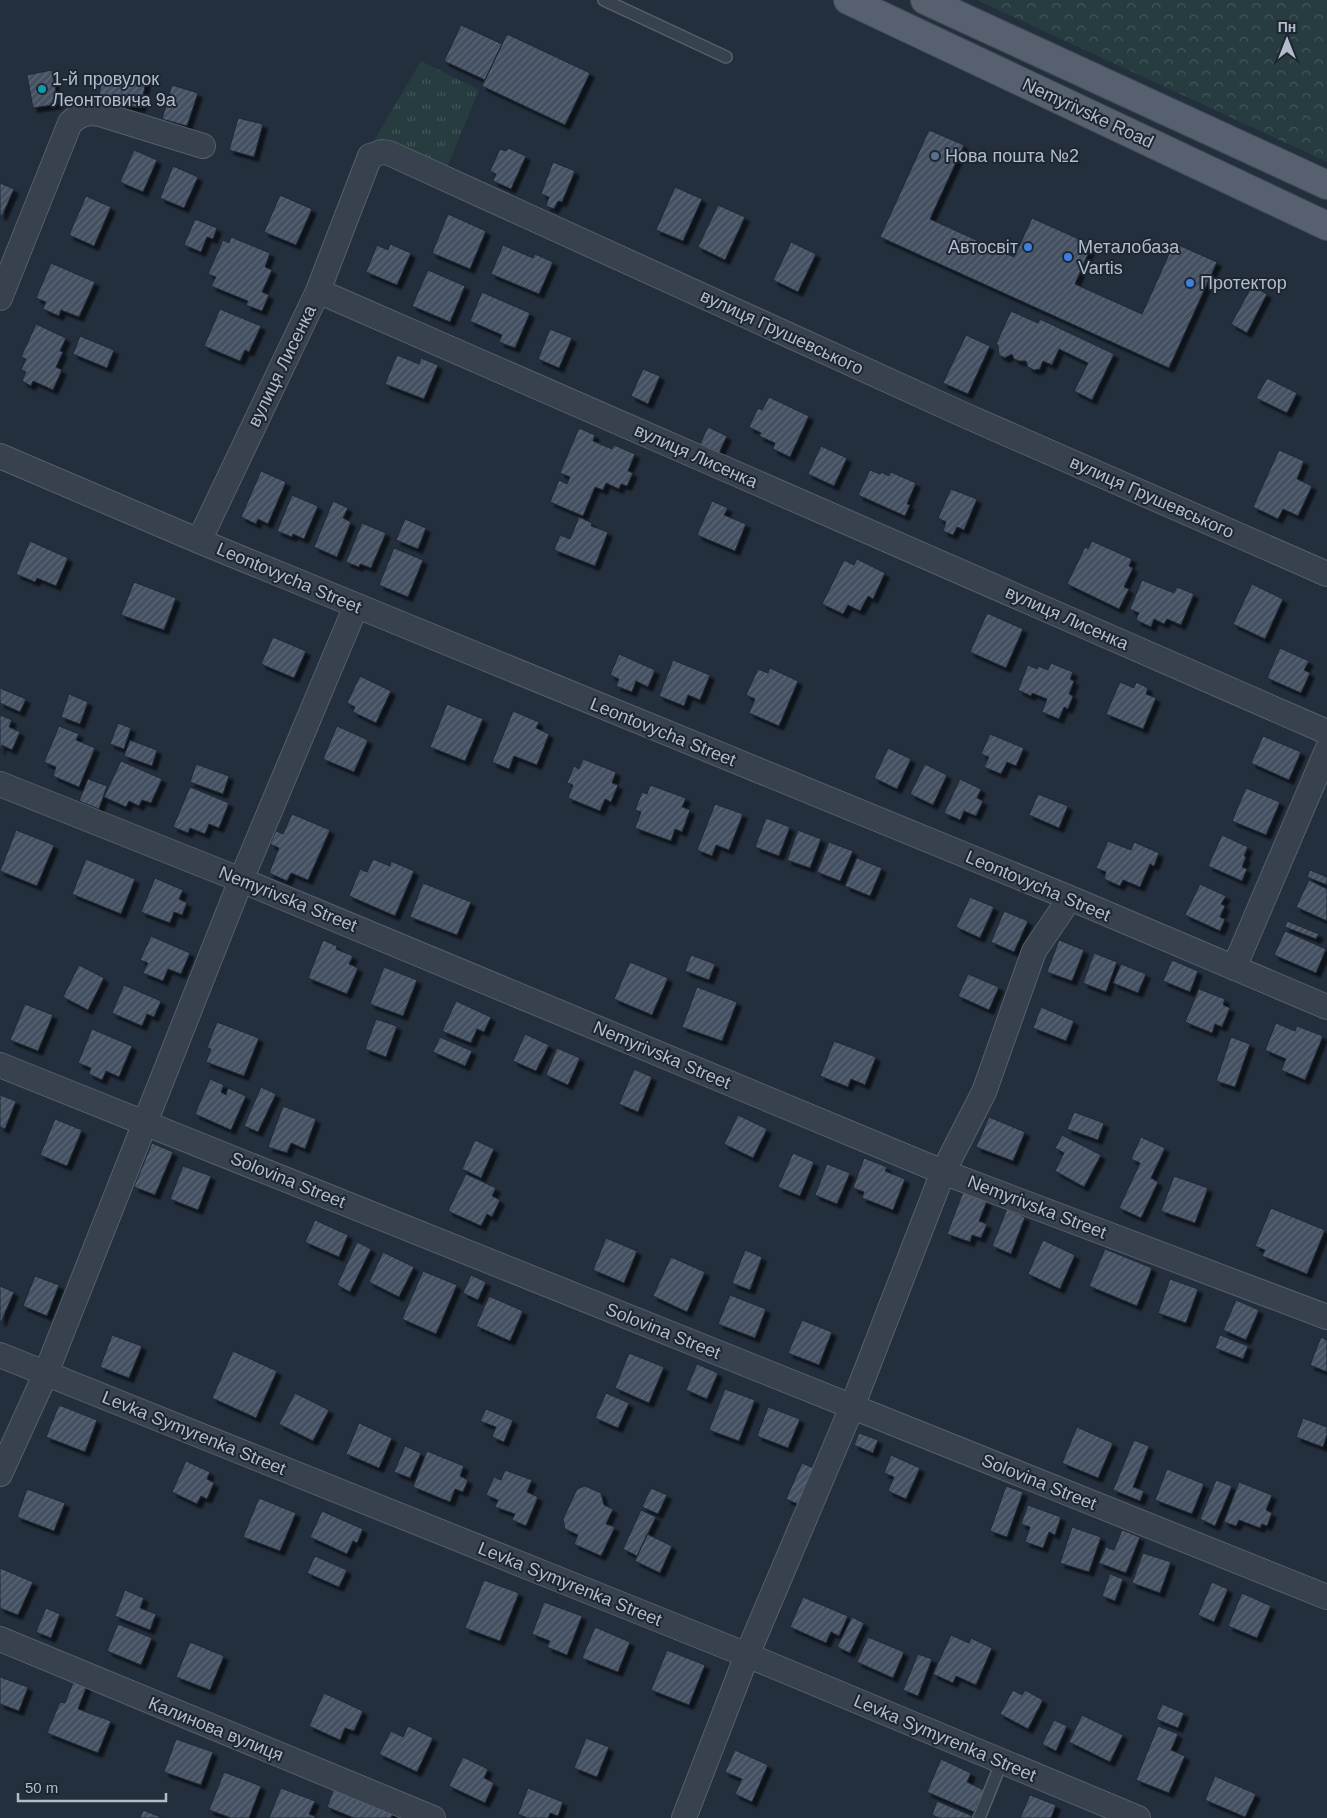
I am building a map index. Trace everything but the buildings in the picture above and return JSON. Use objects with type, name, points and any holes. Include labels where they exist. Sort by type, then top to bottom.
[{"type":"main road","name":"Nemyrivske Road","points":[[848,0],[1327,226]]},
{"type":"main road","name":"Nemyrivske Road","points":[[925,0],[1327,185]]},
{"type":"street","points":[[0,298],[70,123],[75,118],[83,114],[100,114],[203,146]]},
{"type":"street","name":"вулиця Грушевського","points":[[318,291],[370,156],[382,152],[389,153],[962,414],[1327,574]]},
{"type":"street","name":"вулиця Лисенка","points":[[199,541],[318,291],[1327,732]]},
{"type":"street","name":"Leontovycha Street","points":[[0,456],[199,541],[1070,898],[1327,1007]]},
{"type":"street","points":[[0,1474],[46,1373],[241,880],[356,606]]},
{"type":"street","points":[[1234,968],[1327,750]]},
{"type":"street","name":"Nemyrivska Street","points":[[0,784],[241,880],[943,1172],[1327,1317]]},
{"type":"street","points":[[684,1818],[747,1655],[852,1407],[943,1172],[984,1092],[1034,951],[1070,898]]},
{"type":"street","name":"Solovina Street","points":[[0,1064],[1327,1597]]},
{"type":"street","name":"Levka Symyrenka Street","points":[[0,1355],[747,1655],[1138,1818]]},
{"type":"street","name":"Калинова вулиця","points":[[0,1639],[433,1818]]},
{"type":"lane","points":[[604,0],[726,57]]},
{"type":"lane","points":[[979,1818],[1002,1761]]},
{"type":"green space","points":[[977,0],[1327,0],[1327,162]]},
{"type":"green space","points":[[421,61],[479,90],[446,170],[389,145],[373,142]]},
{"type":"place","name":"1-й провулок Леонтовича 9а","points":[[42,89]]},
{"type":"place","name":"Нова пошта №2","points":[[935,156]]},
{"type":"place","name":"Автосвіт","points":[[1028,247]]},
{"type":"place","name":"Металобаза Vartis","points":[[1068,257]]},
{"type":"place","name":"Протектор","points":[[1190,283]]}]
